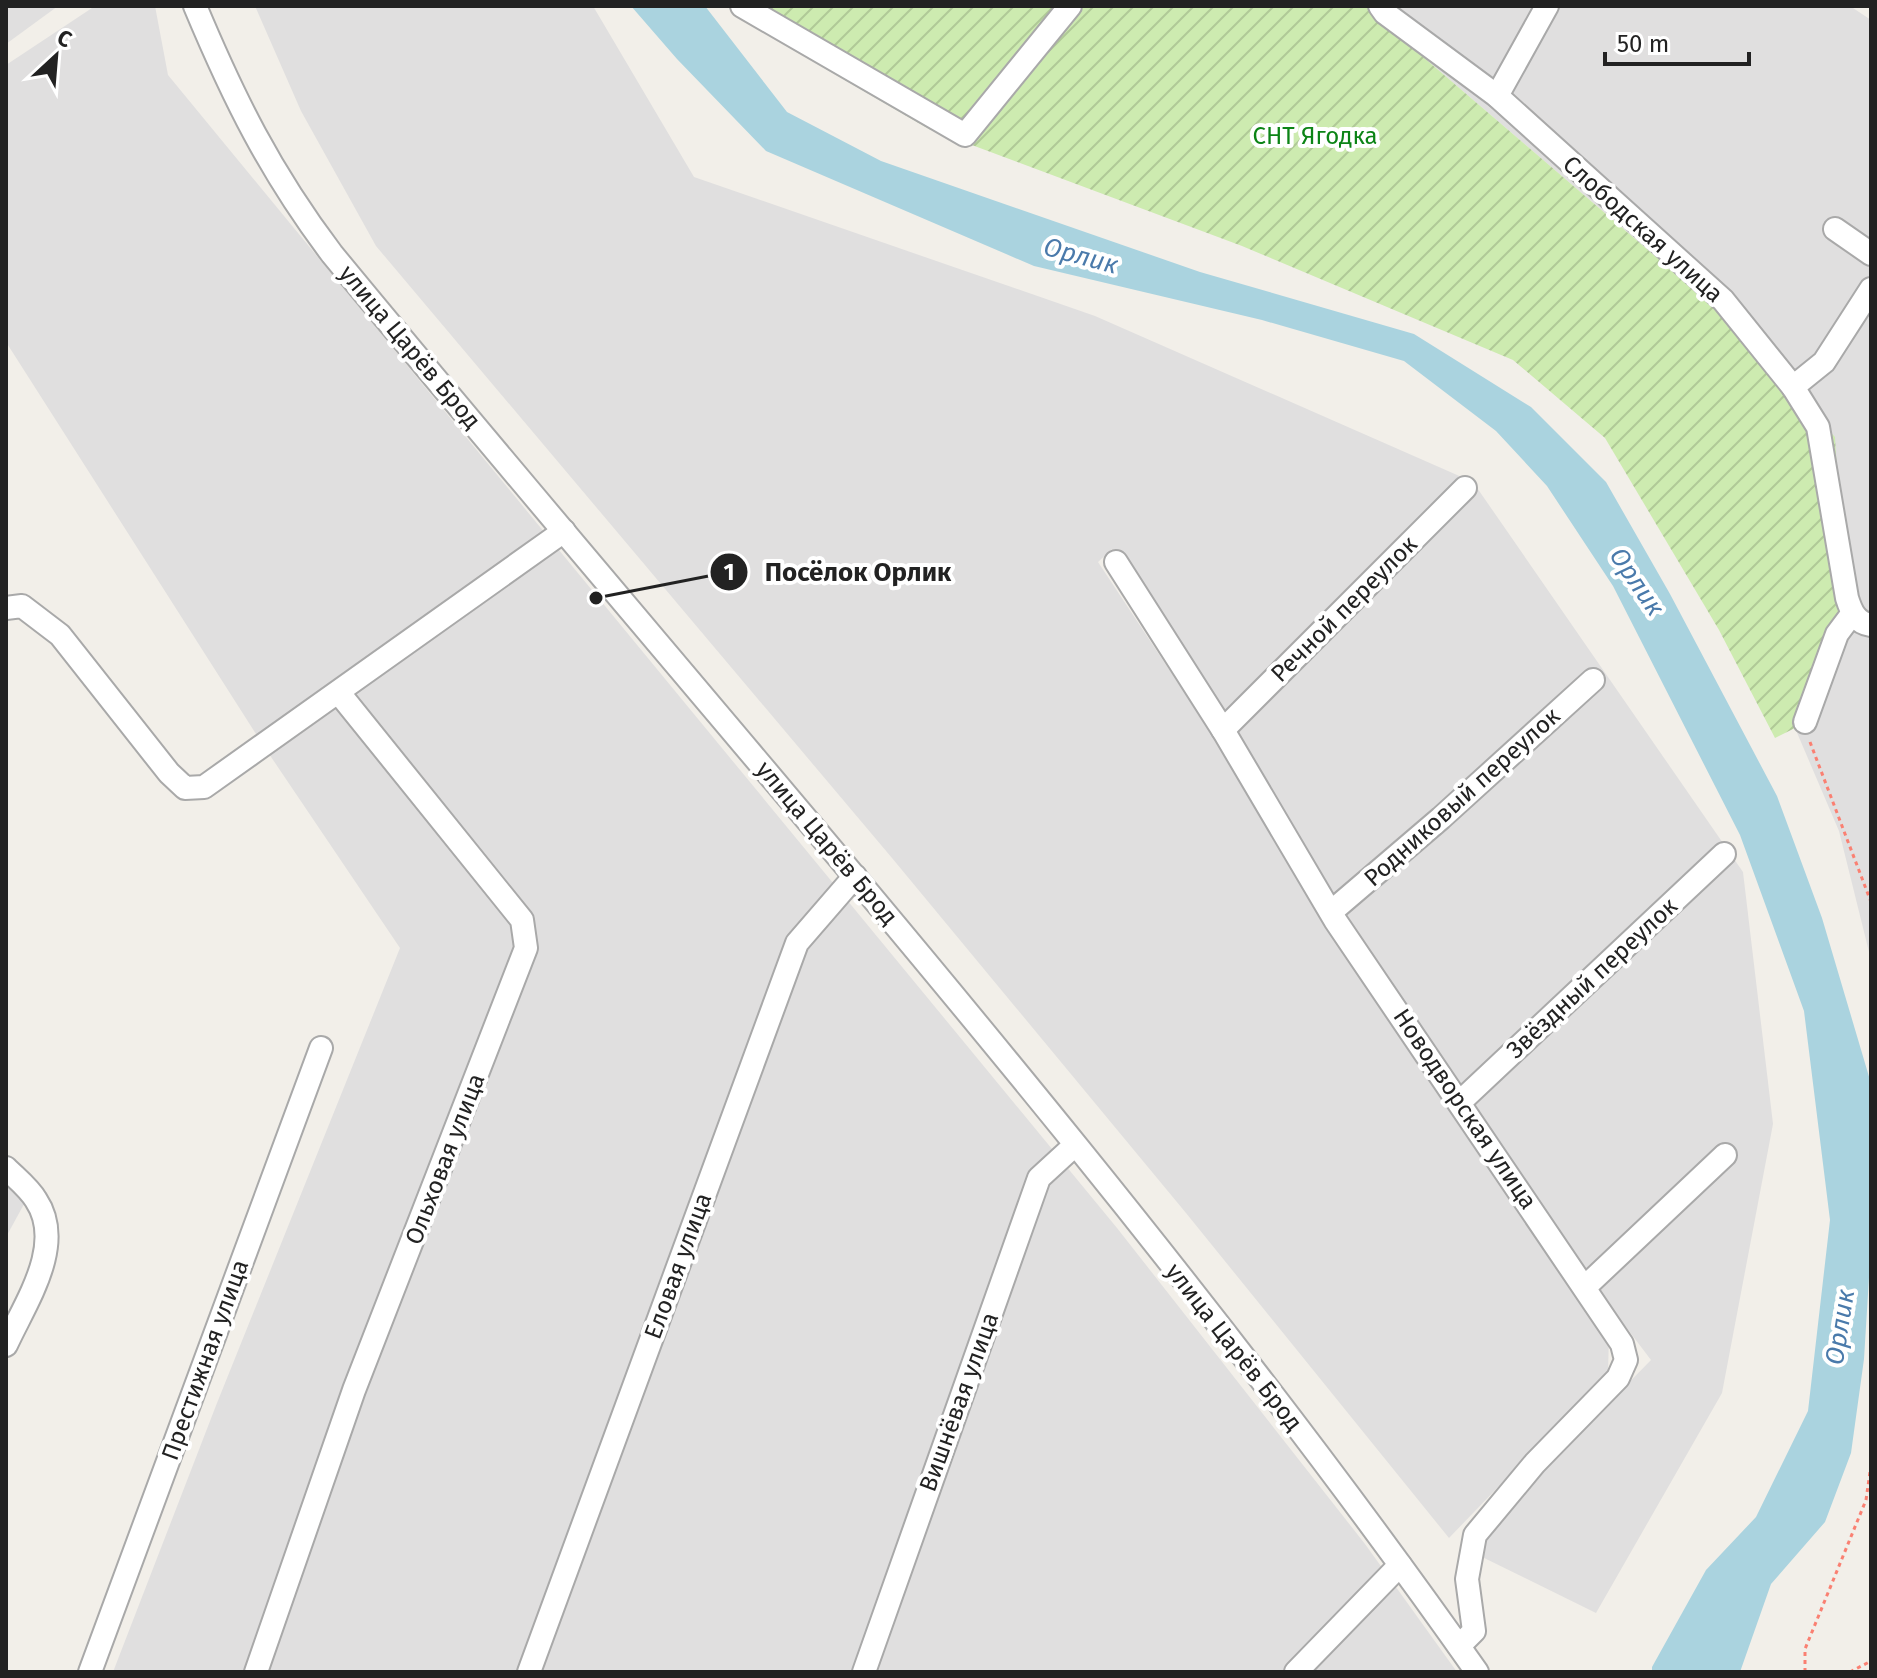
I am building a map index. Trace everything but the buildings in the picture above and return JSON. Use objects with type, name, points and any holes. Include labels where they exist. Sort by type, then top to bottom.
[{"type":"street","name":"улица Царёв Брод","points":[[195,6],[259,145],[300,212],[434,377],[855,876],[1075,1145],[1241,1354],[1477,1672]]},
{"type":"street","points":[[742,6],[965,135],[1070,6]]},
{"type":"street","name":"Слободская улица","points":[[1380,6],[1385,13],[1497,96],[1723,300],[1793,387],[1818,427],[1847,598],[1862,619]]},
{"type":"street","points":[[1497,96],[1547,6]]},
{"type":"street","points":[[1835,229],[1871,254]]},
{"type":"street","points":[[1793,387],[1824,362],[1871,289]]},
{"type":"street","name":"Речной переулок","points":[[1223,730],[1465,488]]},
{"type":"street","points":[[6,608],[22,606],[60,635],[169,773],[185,788],[204,787],[564,531]]},
{"type":"street","name":"Новодворская улица","points":[[1116,562],[1223,730],[1331,912],[1622,1344],[1626,1360],[1618,1378],[1535,1463],[1475,1535],[1467,1579],[1474,1631],[1459,1646]]},
{"type":"street","points":[[1805,722],[1837,634],[1862,619]]},
{"type":"street","name":"Родниковый переулок","points":[[1331,912],[1441,818],[1593,680]]},
{"type":"street","name":"Ольховая улица","points":[[256,1672],[354,1390],[526,948],[522,920],[339,693]]},
{"type":"street","name":"Звёздный переулок","points":[[1460,1102],[1724,854]]},
{"type":"street","name":"Еловая улица","points":[[529,1672],[797,943],[855,876]]},
{"type":"street","name":"Престижная улица","points":[[90,1672],[321,1048]]},
{"type":"street","name":"Вишнёвая улица","points":[[864,1672],[1039,1178],[1075,1145]]},
{"type":"street","points":[[1585,1287],[1725,1155]]},
{"type":"street","points":[[6,1169],[6,1192]]},
{"type":"street","points":[[6,1169],[36,1198],[48,1236],[41,1269],[6,1345]]},
{"type":"street","points":[[1296,1672],[1400,1565]]},
{"type":"path","points":[[1805,722],[1812,753],[1840,817],[1871,902]]},
{"type":"path","points":[[1805,1672],[1805,1649],[1866,1500],[1871,1465]]},
{"type":"path","points":[[1850,1672],[1871,1661]]},
{"type":"shaded area","points":[[6,6],[58,6],[6,44]]},
{"type":"shaded area","points":[[95,6],[155,6],[168,75],[1117,1228],[1365,1544],[1457,1672],[113,1672],[217,1403],[400,948],[265,748],[6,342],[6,65]]},
{"type":"shaded area","points":[[255,6],[593,6],[694,177],[1095,316],[1473,482],[1743,872],[1773,1124],[1722,1393],[1596,1613],[1476,1554],[1540,1473],[1651,1360],[1582,1269],[1338,913],[1228,727],[1112,549],[1098,562],[1609,1335],[1608,1373],[1449,1538],[1186,1213],[892,858],[376,246],[301,111]]},
{"type":"shaded area","points":[[1374,6],[1850,6],[1871,20],[1871,960],[1839,831],[1795,728],[1847,639],[1705,299],[1401,38]]},
{"type":"shaded area","points":[[6,1160],[35,1184],[6,1237]]},
{"type":"green space","name":"СНТ Ягодка","points":[[765,6],[1374,6],[1401,38],[1705,299],[1835,437],[1847,640],[1795,728],[1775,738],[1719,630],[1605,438],[1513,360],[1242,246],[929,129],[821,66]]},
{"type":"water","name":"Орлик","points":[[631,6],[705,6],[787,112],[881,161],[1200,272],[1414,334],[1531,407],[1606,482],[1670,594],[1777,796],[1822,918],[1870,1080],[1871,1245],[1864,1359],[1851,1453],[1825,1522],[1771,1584],[1740,1672],[1652,1672],[1652,1667],[1706,1570],[1756,1517],[1808,1411],[1830,1220],[1804,1011],[1740,835],[1613,586],[1547,486],[1496,431],[1404,361],[1262,320],[1034,266],[766,151],[677,59]]},
{"type":"place","name":"Посёлок Орлик","points":[[596,598]]}]
